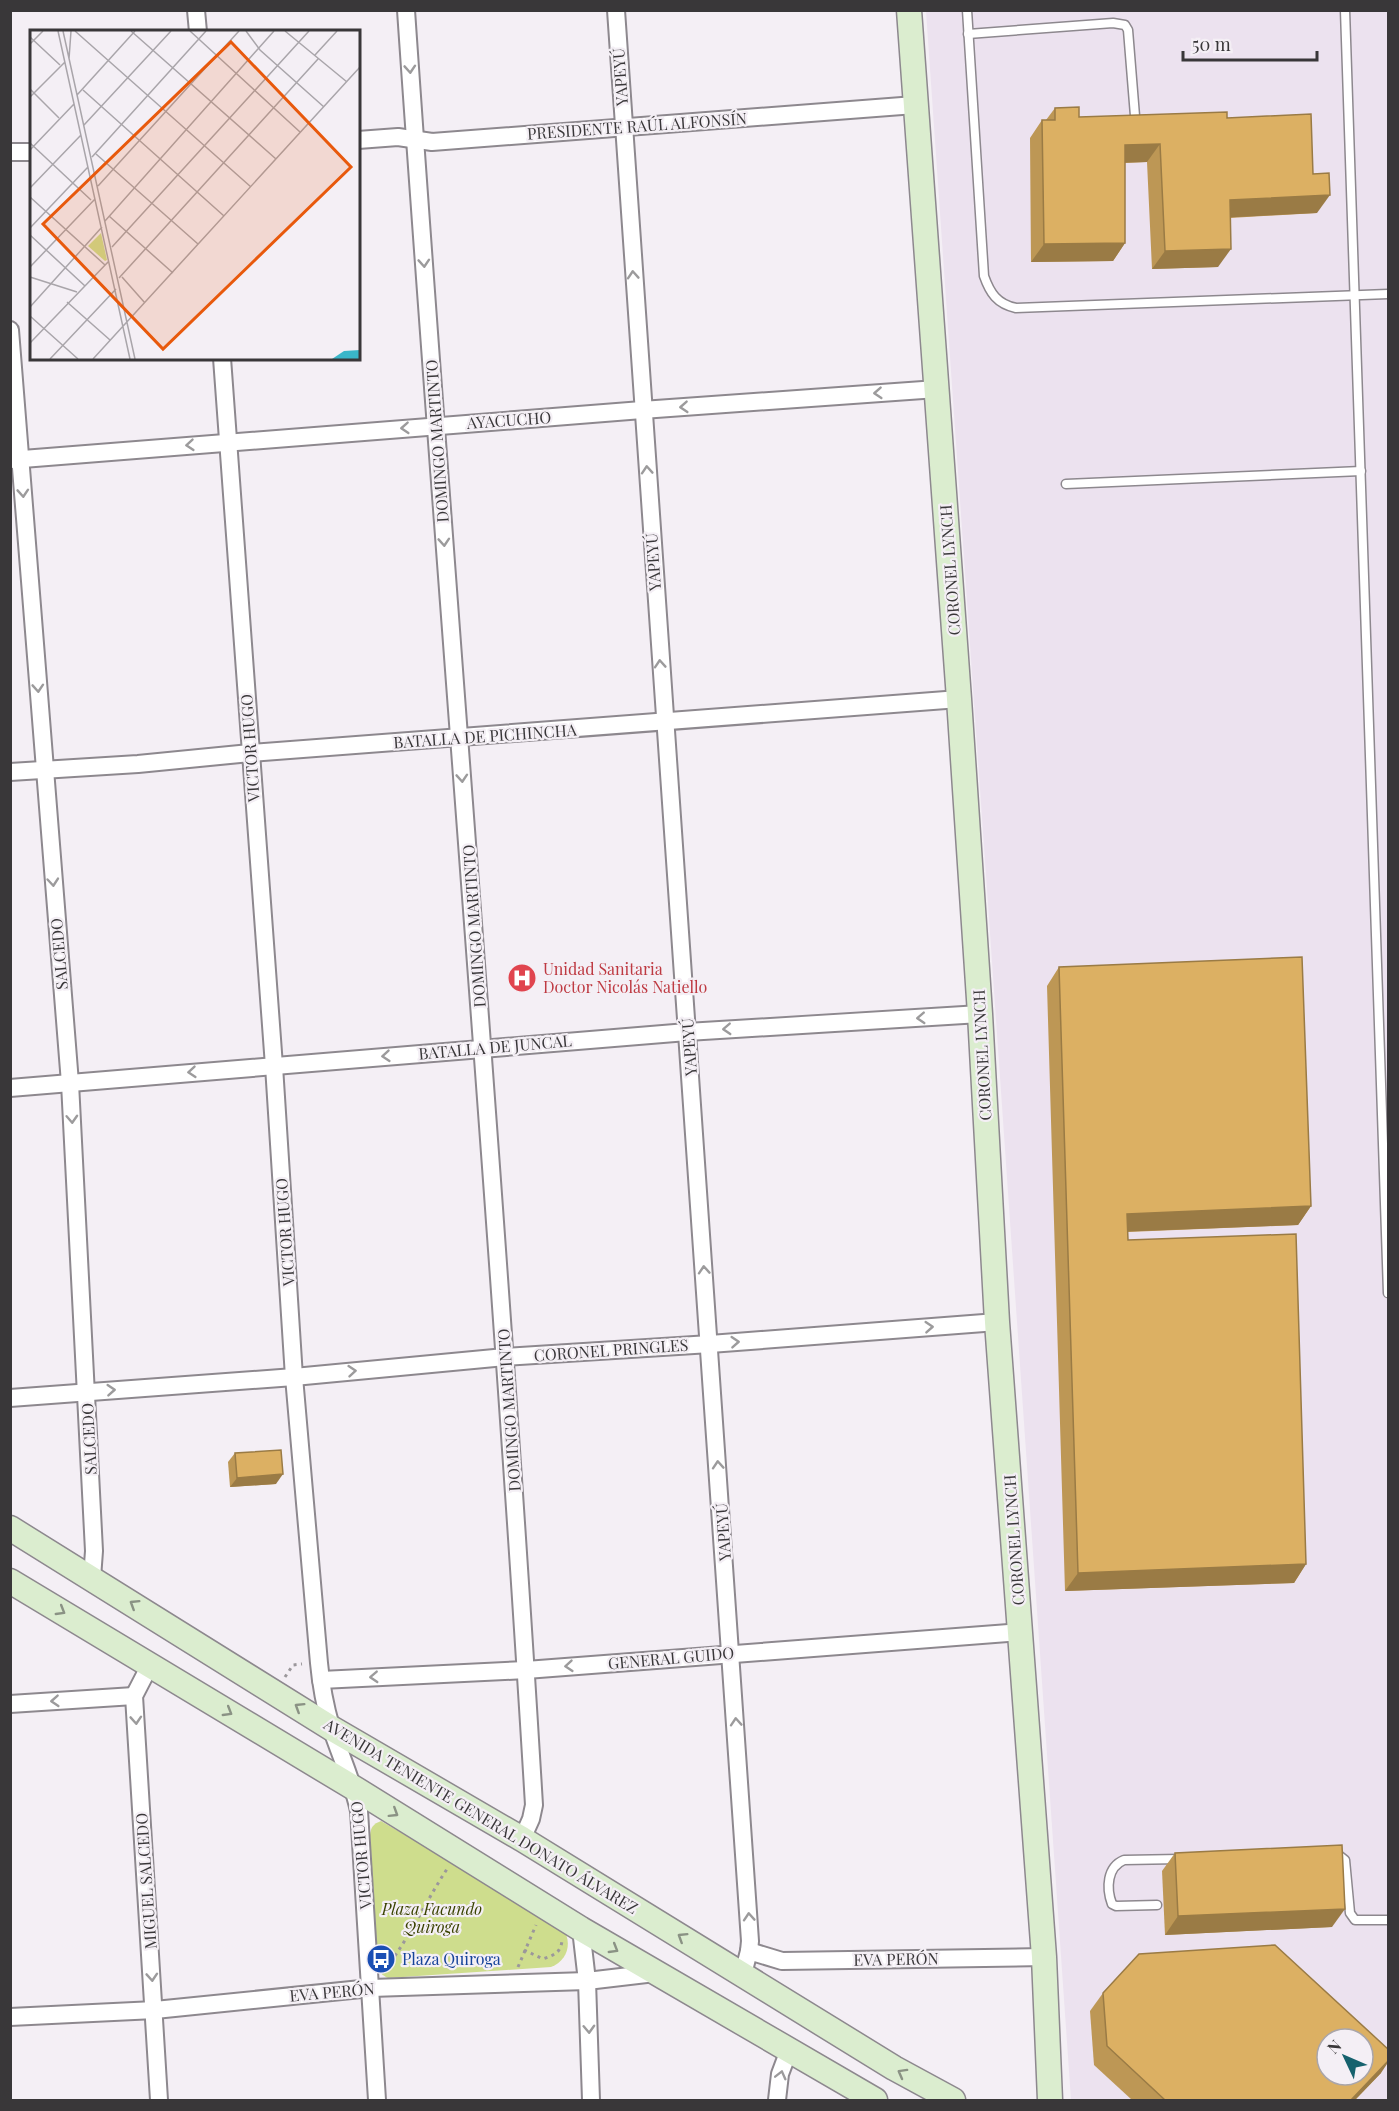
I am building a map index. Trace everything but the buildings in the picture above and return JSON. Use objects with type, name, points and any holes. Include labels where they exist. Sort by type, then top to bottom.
[{"type":"main road","name":"CORONEL LYNCH","points":[[909,10],[959,699],[997,1322],[1044,1957],[1050,2100]]},
{"type":"main road","name":"AVENIDA TENIENTE GENERAL DONATO ÁLVAREZ","points":[[10,1528],[331,1728],[522,1839],[894,2068],[953,2100]]},
{"type":"main road","points":[[10,1581],[354,1788],[581,1929],[875,2100]]},
{"type":"street","points":[[196,10],[198,30]]},
{"type":"street","name":"DOMINGO MARTINTO","points":[[406,10],[435,426],[506,1357],[526,1670],[534,1805],[531,1819],[522,1839]]},
{"type":"street","name":"YAPEYÚ","points":[[616,10],[642,410],[732,1653],[749,1951],[742,1974]]},
{"type":"street","name":"PRESIDENTE RAÚL ALFONSÍN","points":[[360,140],[398,137],[432,142],[915,105]]},
{"type":"street","points":[[10,152],[30,152]]},
{"type":"street","name":"SALCEDO","points":[[10,330],[15,460],[44,768],[70,1083],[87,1392],[94,1551],[92,1578]]},
{"type":"street","name":"VICTOR HUGO","points":[[222,360],[274,1066],[294,1377],[321,1680],[331,1728],[354,1788],[361,1831],[377,2100]]},
{"type":"street","name":"AYACUCHO","points":[[15,460],[936,389]]},
{"type":"street","name":"BATALLA DE PICHINCHA","points":[[10,772],[44,768],[138,764],[250,753],[959,699]]},
{"type":"street","name":"BATALLA DE JUNCAL","points":[[10,1088],[687,1032],[980,1014]]},
{"type":"street","name":"CORONEL PRINGLES","points":[[10,1398],[294,1377],[506,1357],[997,1322]]},
{"type":"street","name":"GENERAL GUIDO","points":[[321,1680],[526,1670],[1021,1632]]},
{"type":"street","points":[[10,1704],[134,1696],[150,1665]]},
{"type":"street","name":"MIGUEL SALCEDO","points":[[134,1696],[159,2100]]},
{"type":"street","points":[[581,1929],[587,1981],[591,2100]]},
{"type":"street","name":"EVA PERÓN","points":[[749,1951],[782,1961],[1044,1957]]},
{"type":"street","points":[[770,1991],[771,1980],[782,1961]]},
{"type":"street","name":"EVA PERÓN","points":[[10,2017],[154,2010],[371,1988],[587,1981],[655,1973]]},
{"type":"street","points":[[777,2100],[780,2074],[789,2050]]},
{"type":"lane","points":[[967,10],[984,276],[988,289],[1005,306],[1016,308],[1389,294]]},
{"type":"lane","points":[[1345,10],[1389,1293]]},
{"type":"lane","points":[[968,34],[1113,23],[1125,25],[1128,30],[1135,116]]},
{"type":"lane","points":[[1066,484],[1361,471]]},
{"type":"lane","points":[[1320,1857],[1340,1856],[1345,1860],[1350,1913],[1355,1920],[1389,1920]]},
{"type":"lane","points":[[1157,1905],[1116,1906],[1112,1904],[1109,1875],[1111,1869],[1116,1863],[1124,1860],[1193,1859]]},
{"type":"path","points":[[371,1988],[400,1951],[425,1902],[447,1868]]},
{"type":"path","points":[[518,1967],[538,1920]]},
{"type":"shaded area","points":[[926,11],[1388,11],[1388,2100],[1071,2100]]},
{"type":"green space","name":"Plaza Facundo Quiroga","points":[[381,1821],[561,1926],[568,1943],[562,1960],[551,1967],[388,1978],[382,1975],[378,1966],[370,1835],[373,1826]]},
{"type":"place","name":"Unidad Sanitaria Doctor Nicolás Natiello","points":[[522,978]]},
{"type":"place","name":"Plaza Quiroga","points":[[381,1959]]}]
